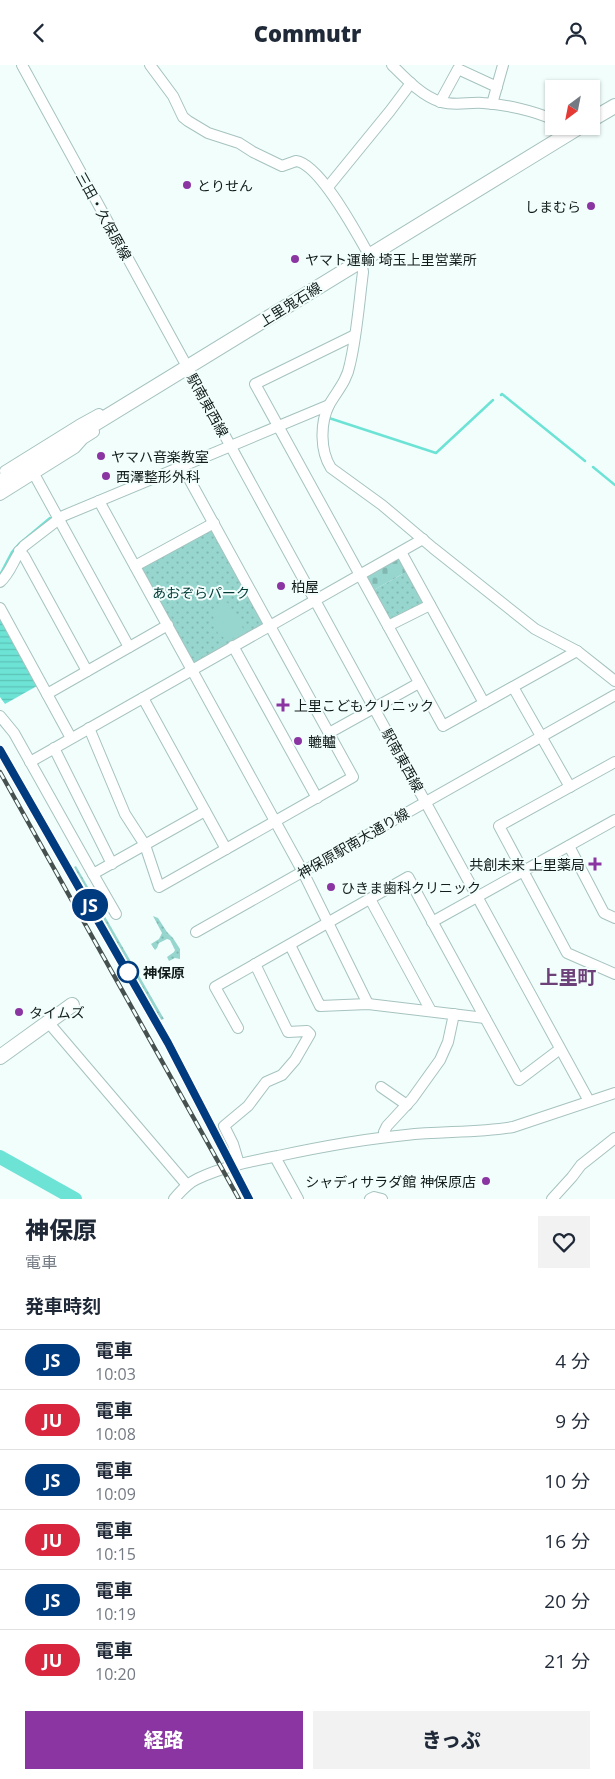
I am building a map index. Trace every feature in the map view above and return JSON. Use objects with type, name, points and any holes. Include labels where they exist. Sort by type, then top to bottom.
[{"type":"main road","points":[[600,115],[615,106]]},
{"type":"main road","name":"上里鬼石線","points":[[0,482],[365,258],[557,135]]},
{"type":"main road","points":[[0,1057],[72,1005]]},
{"type":"street","name":"三田・久保原線","points":[[22,65],[187,368]]},
{"type":"street","points":[[150,65],[173,96],[183,117],[194,125],[208,133],[239,143],[282,166],[296,161],[306,165],[328,187],[365,258],[350,366],[347,377],[329,405],[324,419],[324,451],[330,468],[382,505],[535,629],[577,651],[615,681]]},
{"type":"street","points":[[393,65],[427,96],[440,102],[492,104],[532,112],[545,117]]},
{"type":"street","points":[[492,104],[503,65]]},
{"type":"street","points":[[440,102],[458,69],[497,87]]},
{"type":"street","points":[[328,187],[411,83]]},
{"type":"street","points":[[355,335],[255,384],[443,726],[577,651]]},
{"type":"street","name":"駅南東西線","points":[[187,368],[589,1101]]},
{"type":"street","points":[[0,582],[8,574],[19,551],[58,518],[329,405]]},
{"type":"street","points":[[0,495],[76,448],[83,439],[111,420],[117,411]]},
{"type":"street","points":[[0,474],[103,412],[117,411]]},
{"type":"street","points":[[89,728],[125,814],[145,845],[159,887],[353,777],[182,466]]},
{"type":"street","points":[[34,474],[129,647]]},
{"type":"street","points":[[100,501],[303,872],[368,1004]]},
{"type":"street","points":[[135,566],[214,523]]},
{"type":"street","points":[[30,761],[423,539]]},
{"type":"street","points":[[19,551],[24,556],[87,671]]},
{"type":"street","points":[[401,552],[484,703]]},
{"type":"street","points":[[388,626],[430,605]]},
{"type":"street","points":[[0,608],[71,738]]},
{"type":"street","points":[[47,694],[168,625]]},
{"type":"street","points":[[233,646],[317,798]]},
{"type":"street","points":[[329,733],[419,683]]},
{"type":"street","points":[[513,687],[570,787]]},
{"type":"street","name":"神保原駅南大通り線","points":[[196,932],[615,695]]},
{"type":"street","points":[[143,698],[226,849]]},
{"type":"street","points":[[0,716],[14,733],[116,914]]},
{"type":"street","points":[[54,748],[112,864]]},
{"type":"street","points":[[615,761],[499,827],[567,953],[615,974]]},
{"type":"street","points":[[93,874],[205,811]]},
{"type":"street","points":[[432,922],[523,870],[614,822]]},
{"type":"street","points":[[569,846],[604,913],[615,918]]},
{"type":"street","points":[[238,1028],[215,987],[408,877],[519,1080],[560,1049]]},
{"type":"street","points":[[370,899],[431,1011]]},
{"type":"street","points":[[290,945],[320,1006],[368,1004],[485,1017]]},
{"type":"street","points":[[239,1164],[233,1144],[224,1126],[248,1106],[266,1082],[282,1075],[295,1060],[310,1034],[307,1031],[288,1031],[254,964]]},
{"type":"street","points":[[384,1137],[387,1126],[407,1105],[440,1060],[448,1042],[454,1014]]},
{"type":"street","points":[[48,1022],[187,1185]]},
{"type":"street","points":[[381,1087],[407,1105]]},
{"type":"street","points":[[174,1199],[187,1185],[207,1175],[239,1164],[384,1137],[496,1130],[513,1127],[615,1093]]},
{"type":"street","points":[[552,1199],[581,1165],[615,1137]]},
{"type":"street","points":[[275,1157],[298,1199]]},
{"type":"street","points":[[370,1199],[374,1197],[382,1199]]},
{"type":"green space","name":"あおぞらパーク","points":[[210,529],[214,530],[263,621],[262,624],[195,663],[191,662],[141,570],[142,566]]},
{"type":"green space","points":[[397,557],[401,558],[408,571],[372,591],[366,575]]},
{"type":"green space","points":[[408,571],[424,602],[423,605],[389,621],[372,591]]},
{"type":"green space","points":[[227,602],[244,630],[229,641],[218,634],[212,612]]},
{"type":"green space","points":[[76,866],[164,1019],[161,1020],[74,867]]},
{"type":"green space","points":[[153,916],[158,918],[180,949],[180,959],[175,958],[169,961],[167,957],[175,950],[170,940],[167,939],[159,943],[155,950],[151,944],[159,939],[162,933]]},
{"type":"shaded area","points":[[0,617],[37,686],[5,704],[0,697]]},
{"type":"waterway","points":[[501,395],[585,461]]},
{"type":"waterway","points":[[329,418],[436,453],[493,400]]},
{"type":"waterway","points":[[593,467],[615,485]]},
{"type":"waterway","points":[[0,575],[12,552],[19,544],[50,518]]},
{"type":"waterway","points":[[0,1157],[75,1199]]},
{"type":"railway","points":[[0,750],[168,1043],[249,1199]]},
{"type":"railway","points":[[0,772],[239,1199]]},
{"type":"train","name":"JS","points":[[0,750],[168,1043],[249,1199]]},
{"type":"place","name":"とりせん","points":[[187,185]]},
{"type":"place","name":"しまむら","points":[[591,206]]},
{"type":"place","name":"ヤマト運輸 埼玉上里営業所","points":[[295,259]]},
{"type":"place","name":"ヤマハ音楽教室","points":[[101,456]]},
{"type":"place","name":"西澤整形外科","points":[[106,476]]},
{"type":"place","name":"柏屋","points":[[281,586]]},
{"type":"place","name":"上里こどもクリニック","points":[[283,705]]},
{"type":"place","name":"轆轤","points":[[298,741]]},
{"type":"place","name":"共創未来 上里薬局","points":[[595,864]]},
{"type":"place","name":"ひきま歯科クリニック","points":[[331,887]]},
{"type":"place","name":"神保原","points":[[128,972]]},
{"type":"place","name":"タイムズ","points":[[19,1012]]},
{"type":"place","name":"シャディサラダ館 神保原店","points":[[486,1181]]},
{"type":"district","name":"上里町","points":[[568,977]]}]
